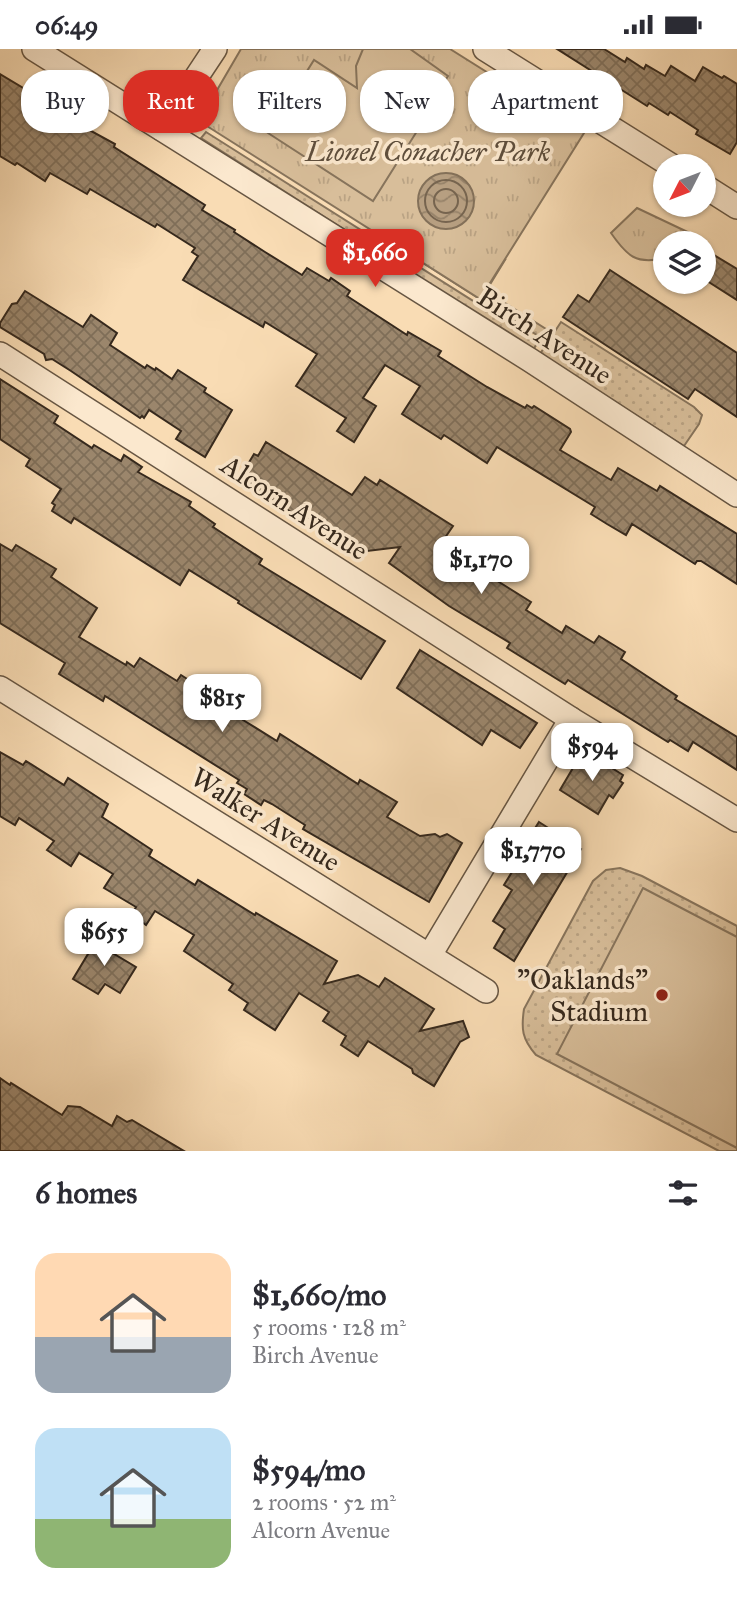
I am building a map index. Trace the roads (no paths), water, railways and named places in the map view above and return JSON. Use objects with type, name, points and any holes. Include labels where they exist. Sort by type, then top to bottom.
[{"type":"street","name":"Birch Avenue","points":[[34,49],[123,105]]},
{"type":"street","points":[[201,70],[215,49]]},
{"type":"street","points":[[485,49],[653,154]]},
{"type":"street","name":"Birch Avenue","points":[[168,133],[530,360],[737,495]]},
{"type":"street","points":[[716,194],[737,207]]},
{"type":"street","name":"Alcorn Avenue","points":[[0,354],[571,719],[737,820]]},
{"type":"street","name":"Walker Avenue","points":[[0,688],[486,991]]},
{"type":"street","points":[[429,955],[571,719]]},
{"type":"water","points":[[441,173],[451,173],[466,181],[472,190],[472,212],[466,221],[451,229],[441,229],[423,217],[418,206],[418,196],[430,178]]},
{"type":"place","name":"\"Oaklands\" Stadium","points":[[662,995]]},
{"type":"park label","name":"Lionel Conacher Park","points":[[428,151]]}]
